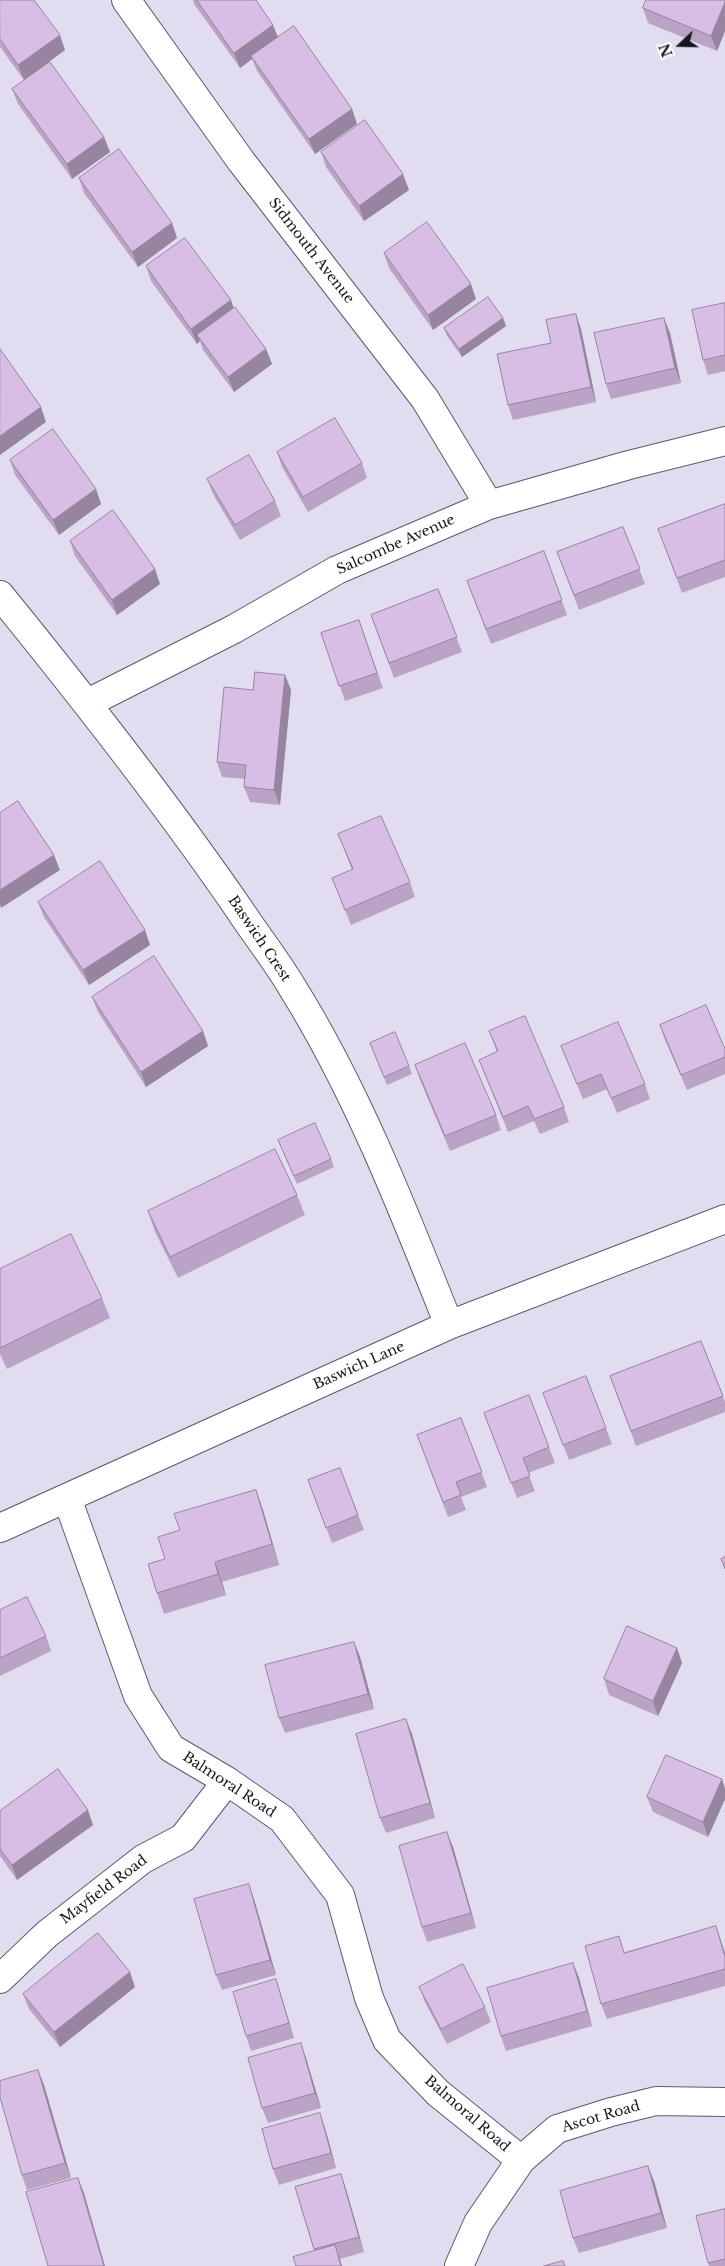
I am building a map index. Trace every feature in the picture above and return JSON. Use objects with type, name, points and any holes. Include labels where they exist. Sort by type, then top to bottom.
[{"type":"street","name":"Sidmouth Avenue","points":[[126,0],[241,161],[425,398],[489,505]]},
{"type":"street","name":"Salcombe Avenue","points":[[88,703],[234,628],[337,570],[489,505],[629,465],[725,441]]},
{"type":"street","name":"Baswich Crest","points":[[0,595],[88,703],[204,858],[292,987],[339,1072],[403,1210],[448,1325]]},
{"type":"street","name":"Baswich Lane","points":[[0,1528],[448,1325],[725,1219]]},
{"type":"street","name":"Balmoral Road","points":[[67,1498],[138,1696],[171,1748],[227,1781],[282,1819],[340,1895],[369,1998],[387,2040],[438,2093],[521,2160]]},
{"type":"street","name":"Mayfield Road","points":[[0,1979],[47,1934],[143,1859],[183,1838],[227,1781]]},
{"type":"street","name":"Ascot Road","points":[[459,2266],[478,2223],[521,2160],[558,2129],[611,2112],[656,2101],[725,2102]]},
{"type":"building","points":[[0,0],[34,0],[60,35],[18,65],[0,39]]},
{"type":"building","points":[[197,0],[256,0],[273,25],[234,53]]},
{"type":"building","points":[[646,0],[725,0],[725,2],[711,36],[643,8]]},
{"type":"building","points":[[294,26],[352,109],[309,139],[251,56]]},
{"type":"building","points":[[50,62],[104,137],[67,164],[12,89]]},
{"type":"building","points":[[365,120],[403,174],[359,206],[321,152]]},
{"type":"building","points":[[119,149],[172,223],[132,252],[79,178]]},
{"type":"building","points":[[427,222],[471,284],[428,315],[384,253]]},
{"type":"building","points":[[185,238],[231,300],[191,329],[146,266]]},
{"type":"building","points":[[488,297],[503,318],[459,349],[444,328]]},
{"type":"building","points":[[725,303],[725,355],[703,360],[692,310]]},
{"type":"building","points":[[235,307],[266,349],[228,377],[197,335]]},
{"type":"building","points":[[576,314],[591,387],[508,405],[497,354],[551,343],[546,320]]},
{"type":"building","points":[[664,318],[675,368],[606,384],[594,333]]},
{"type":"building","points":[[0,349],[41,407],[0,436]]},
{"type":"building","points":[[335,418],[362,463],[303,497],[277,452]]},
{"type":"building","points":[[53,429],[96,489],[53,520],[10,460]]},
{"type":"building","points":[[249,455],[275,501],[235,525],[207,479]]},
{"type":"building","points":[[725,504],[725,560],[677,578],[658,529]]},
{"type":"building","points":[[113,510],[155,569],[112,600],[70,541]]},
{"type":"building","points":[[623,527],[640,569],[574,595],[557,552]]},
{"type":"building","points":[[544,551],[562,600],[486,629],[467,581]]},
{"type":"building","points":[[438,589],[457,637],[389,663],[371,615]]},
{"type":"building","points":[[359,620],[377,673],[339,686],[321,633]]},
{"type":"building","points":[[255,672],[285,675],[274,790],[244,787],[246,765],[217,762],[224,687],[253,690]]},
{"type":"building","points":[[18,801],[54,855],[0,890],[0,813]]},
{"type":"building","points":[[381,816],[410,882],[345,910],[332,878],[353,869],[338,834]]},
{"type":"building","points":[[100,861],[145,930],[83,970],[38,902]]},
{"type":"building","points":[[154,956],[203,1031],[141,1072],[92,997]]},
{"type":"building","points":[[706,1005],[725,1049],[725,1057],[681,1075],[660,1025]]},
{"type":"building","points":[[525,1016],[564,1107],[534,1119],[528,1106],[503,1117],[479,1060],[498,1051],[489,1031]]},
{"type":"building","points":[[618,1022],[645,1084],[611,1098],[601,1074],[577,1084],[561,1046]]},
{"type":"building","points":[[395,1032],[409,1066],[384,1077],[370,1043]]},
{"type":"building","points":[[465,1043],[496,1115],[445,1136],[415,1065]]},
{"type":"building","points":[[315,1123],[331,1159],[294,1176],[278,1140]]},
{"type":"building","points":[[275,1149],[297,1195],[170,1257],[148,1211]]},
{"type":"building","points":[[71,1234],[102,1298],[0,1348],[0,1269]]},
{"type":"building","points":[[701,1341],[723,1396],[631,1431],[610,1376]]},
{"type":"building","points":[[586,1376],[606,1428],[563,1445],[543,1393]]},
{"type":"building","points":[[529,1395],[549,1447],[523,1458],[530,1476],[511,1483],[484,1413]]},
{"type":"building","points":[[461,1418],[482,1472],[456,1482],[461,1495],[443,1502],[417,1435]]},
{"type":"building","points":[[340,1468],[358,1515],[326,1528],[308,1480]]},
{"type":"building","points":[[256,1490],[272,1544],[215,1562],[218,1574],[157,1593],[148,1564],[165,1559],[158,1537],[180,1530],[174,1514]]},
{"type":"building","points":[[725,1557],[725,1569],[721,1559]]},
{"type":"building","points":[[27,1597],[46,1636],[0,1658],[0,1610]]},
{"type":"building","points":[[627,1626],[677,1648],[653,1701],[604,1679]]},
{"type":"building","points":[[354,1642],[368,1694],[279,1718],[265,1665]]},
{"type":"building","points":[[406,1719],[430,1803],[380,1818],[356,1734]]},
{"type":"building","points":[[666,1755],[722,1779],[703,1822],[647,1797]]},
{"type":"building","points":[[58,1769],[88,1810],[12,1865],[0,1849],[0,1811]]},
{"type":"building","points":[[447,1832],[471,1913],[422,1927],[399,1846]]},
{"type":"building","points":[[249,1884],[270,1960],[216,1975],[194,1899]]},
{"type":"building","points":[[716,1926],[725,1957],[725,1969],[601,2004],[585,1946],[619,1936],[624,1953]]},
{"type":"building","points":[[98,1933],[130,1972],[54,2032],[23,1994]]},
{"type":"building","points":[[573,1963],[587,2011],[501,2036],[487,1988]]},
{"type":"building","points":[[463,1964],[485,2007],[441,2029],[419,1987]]},
{"type":"building","points":[[276,1979],[289,2023],[246,2036],[233,1992]]},
{"type":"building","points":[[301,2043],[315,2093],[262,2108],[248,2058]]},
{"type":"building","points":[[38,2070],[65,2163],[22,2175],[0,2097],[0,2081]]},
{"type":"building","points":[[320,2113],[331,2153],[273,2169],[262,2129]]},
{"type":"building","points":[[648,2166],[661,2213],[573,2238],[560,2191]]},
{"type":"building","points":[[341,2174],[359,2237],[314,2249],[295,2187]]},
{"type":"building","points":[[78,2178],[104,2266],[48,2266],[26,2192]]},
{"type":"building","points":[[725,2209],[725,2259],[708,2263],[696,2216]]},
{"type":"building","points":[[335,2245],[341,2266],[296,2266],[293,2257]]},
{"type":"building","points":[[563,2261],[565,2266],[544,2266]]}]
